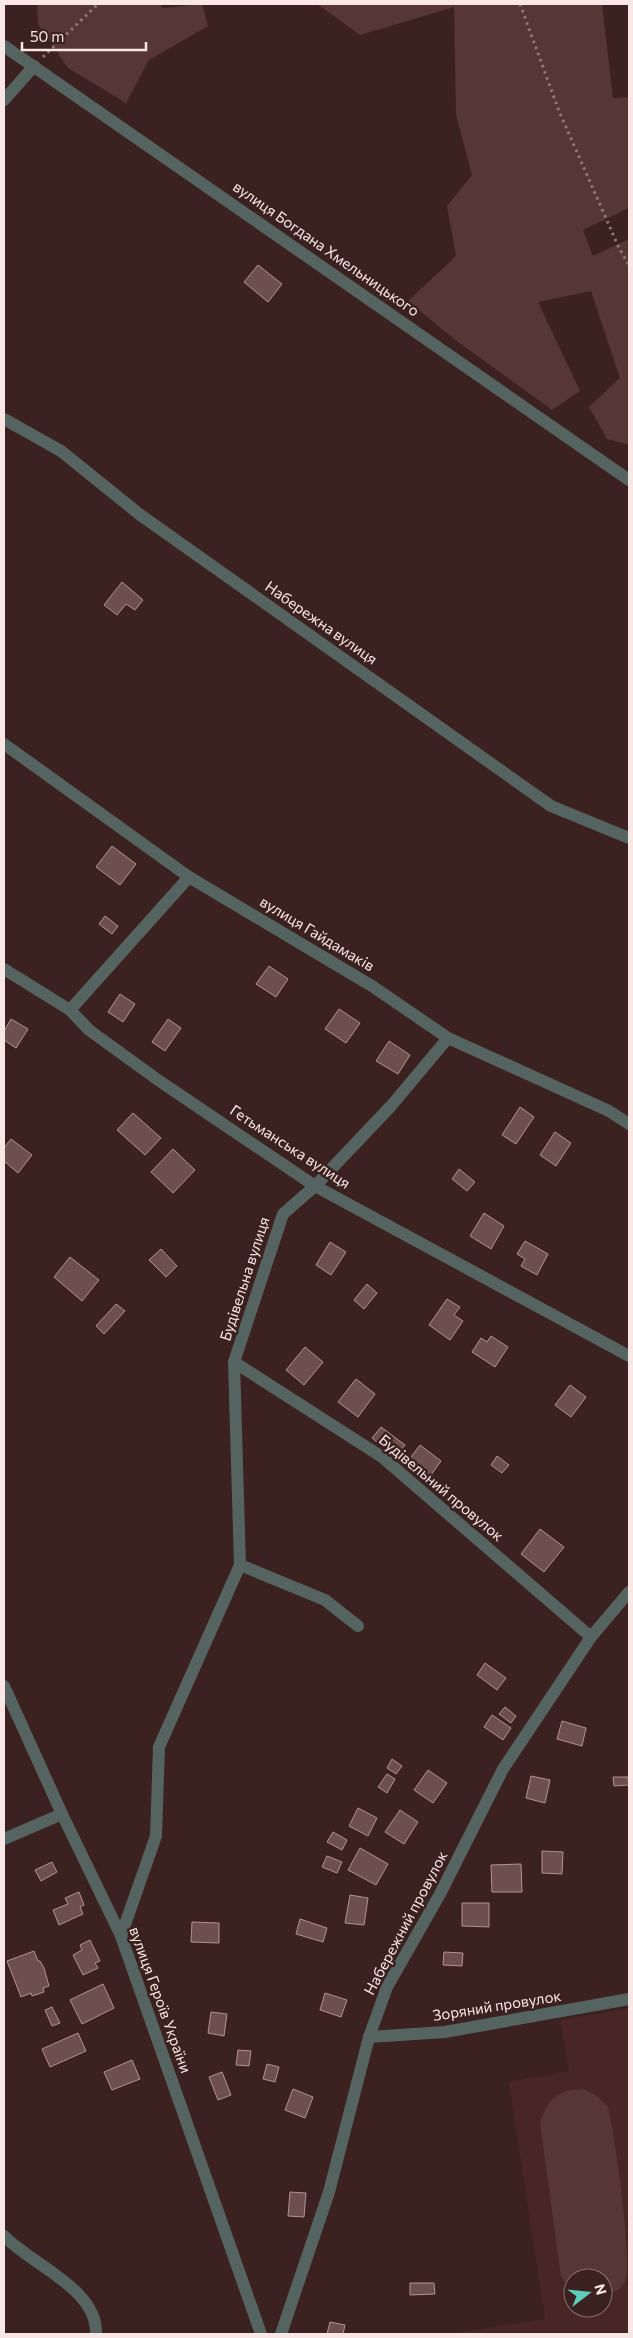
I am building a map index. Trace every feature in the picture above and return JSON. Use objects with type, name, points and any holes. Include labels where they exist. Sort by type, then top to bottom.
[{"type":"street","name":"вулиця Богдана Хмельницького","points":[[4,46],[629,480]]},
{"type":"street","points":[[4,100],[34,66]]},
{"type":"street","name":"Набережна вулиця","points":[[4,419],[61,451],[139,514],[551,806],[629,838]]},
{"type":"street","name":"вулиця Гайдамаків","points":[[4,744],[189,876],[372,986],[448,1038],[609,1111],[629,1124]]},
{"type":"street","points":[[70,1010],[189,876]]},
{"type":"street","name":"Гетьманська вулиця","points":[[4,969],[70,1010],[88,1030],[158,1080],[315,1186],[629,1356]]},
{"type":"street","name":"Будівельна вулиця","points":[[121,1936],[156,1836],[159,1747],[240,1565],[234,1362],[283,1214],[315,1186],[391,1106],[448,1038]]},
{"type":"street","name":"Будівельний провулок","points":[[234,1362],[382,1457],[591,1637]]},
{"type":"street","points":[[240,1565],[325,1600],[358,1626]]},
{"type":"street","name":"Набережний провулок","points":[[281,2334],[329,2192],[369,2037],[387,1987],[440,1894],[503,1769],[591,1637],[629,1592]]},
{"type":"street","name":"вулиця Героїв України","points":[[4,1686],[62,1814],[121,1936],[261,2334]]},
{"type":"street","points":[[4,1839],[62,1814]]},
{"type":"street","name":"Зоряний провулок","points":[[369,2037],[445,2032],[629,1999]]},
{"type":"street","points":[[4,2236],[81,2295],[96,2322],[96,2334]]},
{"type":"path","points":[[34,66],[98,4]]},
{"type":"path","points":[[520,4],[559,112],[619,248],[629,265]]},
{"type":"shaded area","points":[[37,4],[159,4],[163,8],[202,4],[208,26],[149,60],[126,103],[68,68],[38,24]]},
{"type":"shaded area","points":[[317,4],[602,4],[613,98],[629,97],[629,208],[583,230],[593,256],[629,239],[629,445],[607,439],[589,407],[620,378],[591,291],[538,302],[580,391],[552,410],[454,339],[408,301],[456,256],[447,206],[472,175],[456,115],[454,7],[360,35]]},
{"type":"shaded area","points":[[629,2008],[629,2334],[450,2334],[545,2319],[509,2082],[569,2071],[560,2020]]},
{"type":"shaded area","points":[[584,2089],[597,2096],[608,2107],[615,2143],[625,2225],[627,2270],[625,2282],[613,2292],[613,2268],[563,2268],[563,2279],[561,2277],[540,2123],[547,2107],[555,2097],[567,2091]]},
{"type":"building","points":[[258,265],[282,284],[268,302],[244,282]]},
{"type":"building","points":[[122,582],[143,600],[135,610],[126,604],[117,615],[104,605]]},
{"type":"building","points":[[112,846],[136,864],[120,885],[96,867]]},
{"type":"building","points":[[105,916],[118,926],[112,934],[99,924]]},
{"type":"building","points":[[269,966],[288,979],[276,997],[256,984]]},
{"type":"building","points":[[120,994],[135,1004],[123,1022],[108,1012]]},
{"type":"building","points":[[339,1009],[360,1023],[346,1043],[325,1029]]},
{"type":"building","points":[[11,1019],[28,1029],[16,1048],[4,1040],[4,1031]]},
{"type":"building","points":[[168,1019],[181,1028],[165,1051],[152,1042]]},
{"type":"building","points":[[389,1041],[410,1055],[398,1074],[376,1061]]},
{"type":"building","points":[[520,1107],[534,1117],[516,1144],[502,1135]]},
{"type":"building","points":[[133,1113],[161,1138],[145,1155],[117,1130]]},
{"type":"building","points":[[555,1132],[571,1143],[556,1166],[540,1155]]},
{"type":"building","points":[[11,1139],[32,1155],[18,1173],[4,1161],[4,1148]]},
{"type":"building","points":[[173,1149],[195,1170],[173,1193],[151,1172]]},
{"type":"building","points":[[459,1169],[475,1182],[467,1191],[452,1179]]},
{"type":"building","points":[[484,1213],[504,1226],[491,1249],[470,1236]]},
{"type":"building","points":[[525,1241],[548,1254],[537,1275],[521,1266],[525,1259],[517,1254]]},
{"type":"building","points":[[330,1242],[346,1252],[331,1275],[316,1265]]},
{"type":"building","points":[[161,1249],[177,1266],[166,1277],[149,1260]]},
{"type":"building","points":[[70,1257],[99,1280],[82,1301],[54,1277]]},
{"type":"building","points":[[367,1284],[377,1293],[364,1309],[354,1300]]},
{"type":"building","points":[[447,1299],[460,1307],[454,1315],[463,1321],[450,1340],[429,1325]]},
{"type":"building","points":[[116,1304],[125,1311],[104,1334],[96,1326]]},
{"type":"building","points":[[491,1336],[508,1347],[495,1367],[472,1352],[481,1338],[487,1342]]},
{"type":"building","points":[[305,1347],[323,1362],[304,1385],[286,1370]]},
{"type":"building","points":[[356,1379],[375,1394],[358,1417],[338,1402]]},
{"type":"building","points":[[570,1385],[586,1397],[571,1417],[555,1405]]},
{"type":"building","points":[[381,1427],[405,1445],[395,1457],[372,1438]]},
{"type":"building","points":[[420,1445],[441,1461],[426,1482],[405,1465]]},
{"type":"building","points":[[497,1456],[509,1465],[502,1473],[491,1465]]},
{"type":"building","points":[[540,1529],[564,1547],[544,1572],[521,1554]]},
{"type":"building","points":[[485,1663],[506,1678],[497,1690],[477,1675]]},
{"type":"building","points":[[505,1707],[516,1716],[511,1723],[499,1714]]},
{"type":"building","points":[[492,1715],[511,1728],[503,1740],[484,1727]]},
{"type":"building","points":[[562,1721],[586,1728],[582,1746],[557,1739]]},
{"type":"building","points":[[392,1759],[402,1766],[396,1774],[387,1768]]},
{"type":"building","points":[[428,1770],[447,1783],[433,1803],[414,1790]]},
{"type":"building","points":[[387,1774],[395,1779],[387,1793],[378,1787]]},
{"type":"building","points":[[531,1776],[550,1780],[545,1803],[526,1798]]},
{"type":"building","points":[[613,1777],[628,1777],[629,1785],[614,1786]]},
{"type":"building","points":[[358,1808],[377,1818],[368,1836],[349,1826]]},
{"type":"building","points":[[400,1810],[418,1822],[404,1844],[385,1832]]},
{"type":"building","points":[[333,1832],[347,1840],[342,1850],[327,1842]]},
{"type":"building","points":[[360,1848],[388,1864],[376,1885],[348,1870]]},
{"type":"building","points":[[542,1851],[563,1852],[562,1874],[542,1873]]},
{"type":"building","points":[[327,1856],[342,1862],[337,1873],[322,1867]]},
{"type":"building","points":[[52,1862],[57,1872],[41,1881],[35,1870]]},
{"type":"building","points":[[521,1864],[522,1892],[492,1892],[491,1865]]},
{"type":"building","points":[[79,1892],[84,1905],[80,1907],[83,1914],[59,1925],[53,1910],[68,1904],[65,1898]]},
{"type":"building","points":[[350,1895],[368,1898],[364,1925],[345,1923]]},
{"type":"building","points":[[462,1903],[489,1903],[489,1927],[462,1926]]},
{"type":"building","points":[[300,1919],[327,1928],[323,1942],[296,1934]]},
{"type":"building","points":[[192,1922],[219,1923],[219,1943],[191,1942]]},
{"type":"building","points":[[90,1940],[100,1961],[95,1963],[98,1968],[83,1975],[73,1955],[82,1950],[80,1945]]},
{"type":"building","points":[[34,1951],[38,1961],[40,1961],[44,1968],[49,1986],[43,1988],[44,1992],[32,1996],[31,1993],[21,1997],[7,1961]]},
{"type":"building","points":[[444,1952],[463,1953],[462,1966],[443,1965]]},
{"type":"building","points":[[103,1984],[114,2008],[82,2024],[70,2000]]},
{"type":"building","points":[[325,1993],[347,2000],[341,2017],[320,2010]]},
{"type":"building","points":[[52,2007],[60,2023],[52,2026],[45,2010]]},
{"type":"building","points":[[211,2012],[227,2014],[224,2036],[208,2033]]},
{"type":"building","points":[[78,2033],[86,2051],[50,2067],[42,2049]]},
{"type":"building","points":[[238,2050],[251,2051],[249,2066],[236,2065]]},
{"type":"building","points":[[132,2060],[140,2079],[112,2090],[104,2072]]},
{"type":"building","points":[[267,2064],[279,2067],[275,2082],[263,2079]]},
{"type":"building","points":[[222,2072],[231,2095],[218,2100],[209,2077]]},
{"type":"building","points":[[293,2089],[313,2097],[305,2118],[285,2110]]},
{"type":"building","points":[[290,2192],[306,2193],[304,2217],[288,2216]]},
{"type":"building","points":[[410,2283],[434,2283],[435,2294],[410,2295]]},
{"type":"building","points":[[330,2322],[345,2325],[343,2334],[327,2334]]}]
